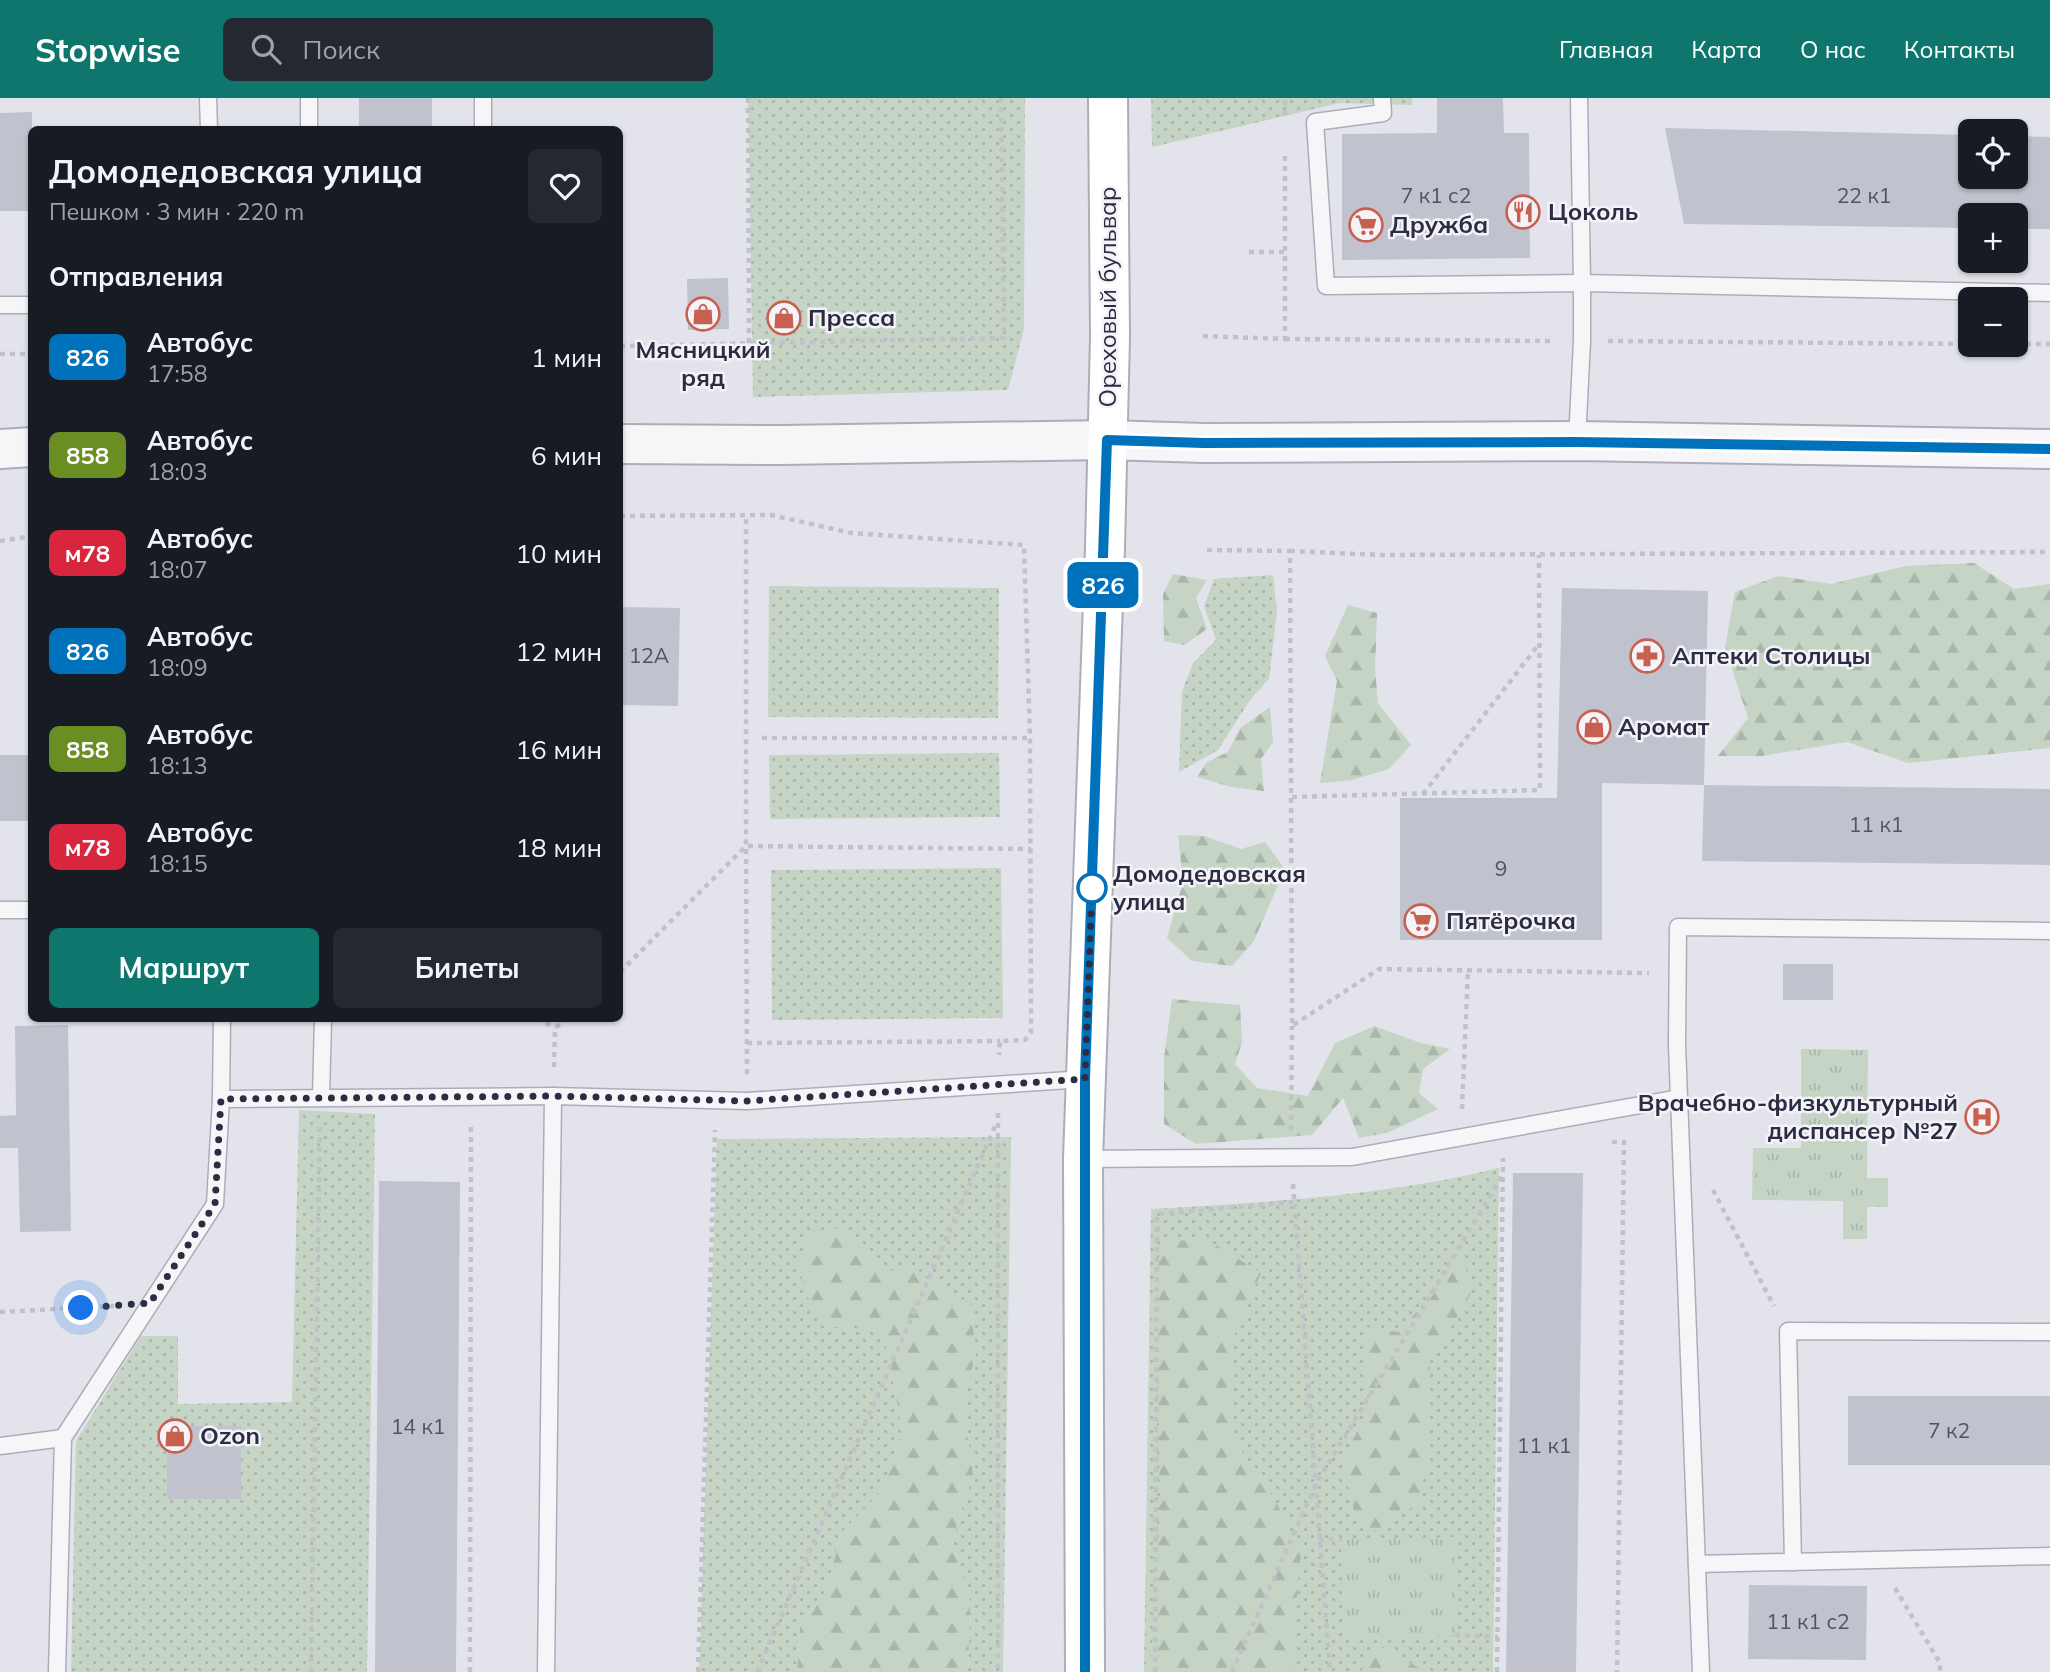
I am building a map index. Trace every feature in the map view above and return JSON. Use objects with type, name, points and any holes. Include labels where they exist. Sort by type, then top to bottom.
[{"type":"main road","name":"Ореховый бульвар","points":[[1085,1672],[1083,1158],[1110,337],[1108,98]]},
{"type":"street","points":[[623,444],[1107,440],[1204,443],[1577,442],[2050,449]]},
{"type":"street","points":[[0,449],[28,447]]},
{"type":"lane","points":[[208,98],[209,126]]},
{"type":"lane","points":[[309,98],[309,126]]},
{"type":"lane","points":[[483,98],[483,126]]},
{"type":"lane","points":[[1382,98],[1382,113],[1315,122],[1326,286],[1582,283],[2050,293]]},
{"type":"lane","points":[[1577,442],[1582,341],[1578,98]]},
{"type":"lane","points":[[0,305],[28,305]]},
{"type":"lane","points":[[0,909],[28,909]]},
{"type":"lane","points":[[1701,1672],[1679,1098],[1678,927],[2050,930]]},
{"type":"lane","points":[[57,1672],[63,1438],[215,1204],[222,1022]]},
{"type":"lane","points":[[321,1098],[323,1022]]},
{"type":"lane","points":[[221,1099],[553,1096],[747,1101],[1085,1079]]},
{"type":"lane","points":[[546,1672],[553,1096]]},
{"type":"lane","points":[[1083,1158],[1352,1157],[1679,1098]]},
{"type":"lane","points":[[1793,1562],[1787,1331],[2050,1332]]},
{"type":"lane","points":[[0,1446],[63,1438]]},
{"type":"lane","points":[[1697,1564],[2050,1556]]},
{"type":"path","points":[[748,98],[749,344]]},
{"type":"path","points":[[623,346],[1004,338],[1002,98]]},
{"type":"path","points":[[1285,98],[1285,126]]},
{"type":"path","points":[[1285,140],[1286,339]]},
{"type":"path","points":[[1249,252],[1284,251]]},
{"type":"path","points":[[1203,336],[1286,339],[1958,344]]},
{"type":"path","points":[[2028,344],[2050,344]]},
{"type":"path","points":[[0,354],[28,354]]},
{"type":"path","points":[[746,515],[747,1101]]},
{"type":"path","points":[[623,516],[771,515],[851,533],[1024,545]]},
{"type":"path","points":[[0,541],[28,537]]},
{"type":"path","points":[[1206,550],[1380,555],[2050,552]]},
{"type":"path","points":[[1290,551],[1291,1159],[1330,1672]]},
{"type":"path","points":[[1292,797],[1540,790],[1539,555]]},
{"type":"path","points":[[1423,794],[1540,643]]},
{"type":"path","points":[[762,738],[1030,738]]},
{"type":"path","points":[[623,969],[746,846],[1031,849]]},
{"type":"path","points":[[1292,1026],[1379,970],[1678,973]]},
{"type":"path","points":[[1461,1137],[1468,970]]},
{"type":"path","points":[[544,1022],[555,1028]]},
{"type":"path","points":[[555,1028],[563,1022]]},
{"type":"path","points":[[553,1096],[555,1028]]},
{"type":"path","points":[[747,1043],[1000,1041]]},
{"type":"path","points":[[470,1672],[471,1097]]},
{"type":"path","points":[[311,1672],[321,1098]]},
{"type":"path","points":[[698,1672],[716,1101]]},
{"type":"path","points":[[757,1672],[997,1121]]},
{"type":"path","points":[[1497,1672],[1503,1130]]},
{"type":"path","points":[[1610,1142],[1624,1142],[1617,1672]]},
{"type":"path","points":[[1232,1672],[1315,1486],[1503,1175]]},
{"type":"path","points":[[1712,1188],[1787,1331]]},
{"type":"path","points":[[1155,1672],[1157,1214],[1294,1202]]},
{"type":"path","points":[[0,1312],[150,1303]]},
{"type":"path","points":[[1320,1540],[1341,1539]]},
{"type":"path","points":[[1879,1560],[1940,1663],[1940,1672]]},
{"type":"path","points":[[1455,1635],[1498,1637]]},
{"type":"green space","points":[[748,98],[1025,98],[1024,329],[1008,390],[753,397]]},
{"type":"green space","points":[[1151,98],[1412,98],[1412,105],[1340,103],[1152,147]]},
{"type":"green space","points":[[1974,563],[2014,589],[2050,584],[2050,748],[1908,763],[1847,742],[1762,756],[1718,756],[1748,718],[1725,647],[1735,592],[1778,576],[1831,584],[1906,566]]},
{"type":"green space","points":[[1173,574],[1207,580],[1196,598],[1207,629],[1184,645],[1164,641],[1163,594]]},
{"type":"green space","points":[[1273,575],[1277,611],[1269,679],[1250,700],[1218,750],[1179,772],[1182,691],[1193,663],[1216,640],[1204,606],[1214,579]]},
{"type":"green space","points":[[769,586],[999,588],[998,718],[768,717]]},
{"type":"green space","points":[[1348,605],[1377,613],[1375,670],[1378,703],[1411,745],[1389,769],[1352,780],[1320,783],[1337,681],[1325,656]]},
{"type":"green space","points":[[1270,707],[1273,742],[1261,759],[1264,791],[1231,787],[1197,777],[1207,762],[1228,752],[1240,728]]},
{"type":"green space","points":[[999,753],[1000,817],[770,819],[769,755]]},
{"type":"green space","points":[[1178,835],[1204,836],[1241,849],[1265,842],[1285,869],[1254,941],[1232,966],[1192,961],[1167,938],[1183,882]]},
{"type":"green space","points":[[1001,868],[1003,1018],[772,1020],[771,870]]},
{"type":"green space","points":[[1172,999],[1240,1005],[1242,1042],[1235,1064],[1257,1088],[1308,1096],[1335,1043],[1374,1026],[1421,1043],[1450,1049],[1423,1069],[1419,1093],[1438,1109],[1387,1133],[1359,1138],[1343,1098],[1312,1135],[1196,1144],[1164,1124],[1164,1058]]},
{"type":"green space","points":[[1801,1049],[1868,1050],[1867,1178],[1888,1178],[1888,1207],[1867,1207],[1867,1239],[1843,1239],[1843,1201],[1752,1200],[1753,1148],[1801,1148]]},
{"type":"green space","points":[[299,1110],[375,1114],[367,1672],[71,1672],[76,1441],[141,1336],[178,1336],[178,1404],[292,1402]]},
{"type":"green space","points":[[1011,1137],[1003,1672],[968,1672],[970,1602],[952,1541],[973,1474],[963,1406],[976,1352],[970,1304],[822,1326],[883,1329],[902,1429],[883,1490],[840,1534],[828,1588],[800,1625],[797,1672],[699,1672],[717,1139]]},
{"type":"green space","points":[[1499,1168],[1493,1672],[1144,1672],[1151,1209],[1370,1191],[1456,1178]]},
{"type":"green space","points":[[839,1228],[883,1272],[910,1268],[970,1304],[976,1352],[963,1406],[973,1474],[952,1541],[970,1602],[968,1672],[797,1672],[800,1625],[828,1588],[840,1534],[883,1490],[902,1429],[883,1330],[822,1326],[812,1309],[799,1270],[808,1231]]},
{"type":"green space","points":[[1208,1240],[1261,1273],[1233,1340],[1233,1438],[1276,1502],[1301,1551],[1292,1649],[1294,1672],[1150,1672],[1160,1508],[1158,1373],[1150,1307],[1162,1241]]},
{"type":"green space","points":[[1461,1242],[1471,1293],[1430,1362],[1426,1414],[1428,1459],[1419,1503],[1376,1531],[1357,1520],[1342,1463],[1370,1405],[1365,1366],[1367,1327],[1398,1332],[1433,1295]]},
{"type":"green space","points":[[1454,1537],[1455,1635],[1343,1638],[1341,1539]]},
{"type":"green space","points":[[1377,1645],[1421,1669],[1421,1672],[1361,1672]]},
{"type":"building","points":[[359,98],[432,98],[432,126],[359,126]]},
{"type":"building","points":[[1437,98],[1503,98],[1504,133],[1529,133],[1530,258],[1342,260],[1342,134],[1437,133]]},
{"type":"building","points":[[32,112],[32,126],[28,126],[28,211],[0,211],[0,113]]},
{"type":"building","points":[[1665,128],[1958,135],[1958,189],[2028,189],[2028,136],[2050,137],[2050,229],[2028,229],[2028,203],[1958,203],[1958,228],[1684,224]]},
{"type":"building","points":[[728,278],[729,329],[688,330],[687,279]]},
{"type":"building","points":[[1562,588],[1708,591],[1704,785],[1602,783],[1602,940],[1400,940],[1400,798],[1557,798]]},
{"type":"building","points":[[623,607],[680,608],[678,706],[623,705]]},
{"type":"building","points":[[0,755],[28,755],[28,821],[0,821]]},
{"type":"building","points":[[1704,785],[2050,789],[2050,865],[1702,861]]},
{"type":"building","points":[[1783,964],[1833,964],[1833,1000],[1783,1000]]},
{"type":"building","points":[[68,1025],[71,1231],[20,1232],[18,1148],[0,1148],[0,1116],[16,1115],[15,1026]]},
{"type":"building","points":[[1513,1173],[1583,1173],[1576,1672],[1506,1672]]},
{"type":"building","points":[[379,1181],[460,1182],[456,1672],[375,1672]]},
{"type":"building","points":[[1848,1396],[2050,1396],[2050,1465],[1848,1465]]},
{"type":"building","points":[[167,1426],[241,1426],[241,1499],[167,1499]]},
{"type":"building","points":[[1749,1585],[1867,1586],[1866,1660],[1748,1659]]},
{"type":"bus line","name":"826","points":[[1085,1672],[1083,1158],[1107,440],[1204,443],[1577,442],[2050,449]]},
{"type":"place","name":"Цоколь","points":[[1523,212]]},
{"type":"place","name":"Дружба","points":[[1366,225]]},
{"type":"place","name":"Мясницкий ряд","points":[[703,314]]},
{"type":"place","name":"Пресса","points":[[784,318]]},
{"type":"place","name":"Аптеки Столицы","points":[[1647,656]]},
{"type":"place","name":"Аромат","points":[[1594,727]]},
{"type":"place","name":"Домодедовская улица","points":[[1092,888]]},
{"type":"place","name":"Пятёрочка","points":[[1421,921]]},
{"type":"place","name":"Врачебно-физкультурный диспансер №27","points":[[1982,1117]]},
{"type":"place","name":"Ozon","points":[[175,1436]]},
{"type":"route","points":[[81,1308],[150,1303],[215,1204],[221,1099],[553,1096],[747,1101],[1085,1079],[1092,888]]}]
